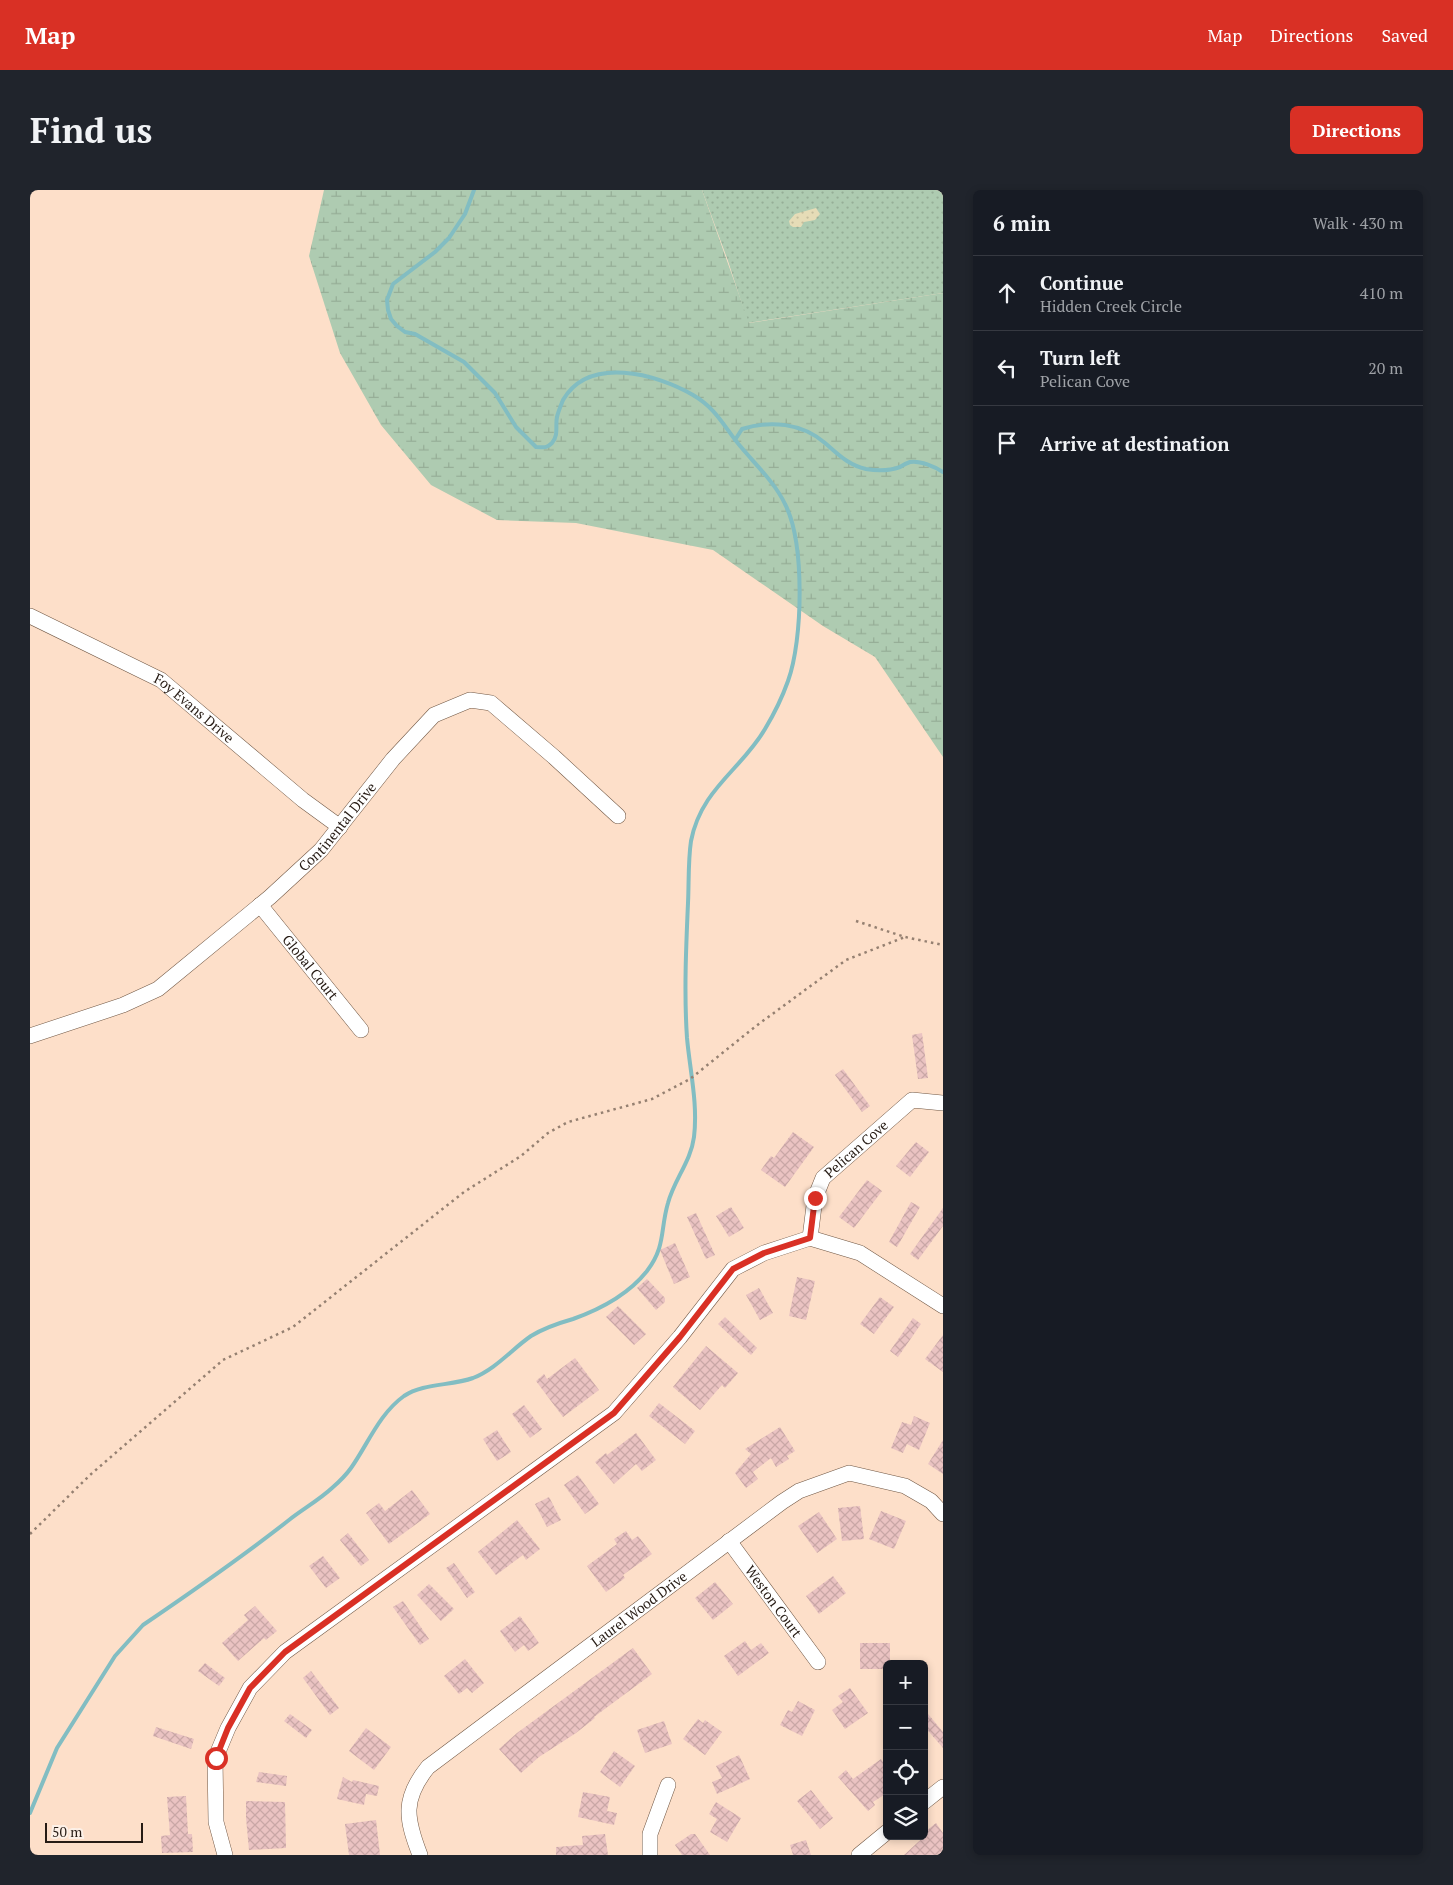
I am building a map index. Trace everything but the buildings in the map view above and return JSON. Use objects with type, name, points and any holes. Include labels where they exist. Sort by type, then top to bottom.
[{"type":"street","name":"Foy Evans Drive","points":[[30,616],[161,680],[303,800],[340,827]]},
{"type":"street","name":"Continental Drive","points":[[30,1036],[123,1006],[158,989],[260,905],[322,850],[393,759],[434,715],[470,700],[491,703],[554,757],[618,816]]},
{"type":"street","name":"Global Court","points":[[260,905],[361,1030]]},
{"type":"street","name":"Pelican Cove","points":[[810,1238],[815,1198],[822,1178],[912,1100],[943,1103]]},
{"type":"street","points":[[224,1855],[216,1822],[216,1758],[228,1728],[250,1688],[285,1652],[614,1413],[680,1337],[733,1269],[764,1253],[810,1238],[860,1253],[943,1306]]},
{"type":"street","name":"Laurel Wood Drive","points":[[420,1855],[411,1831],[408,1811],[416,1782],[428,1767],[729,1541],[799,1491],[849,1473],[905,1486],[931,1501],[943,1514]]},
{"type":"street","name":"Weston Court","points":[[729,1541],[818,1662]]},
{"type":"street","points":[[650,1855],[650,1834],[668,1785]]},
{"type":"street","points":[[928,1799],[943,1786]]},
{"type":"street","points":[[859,1855],[883,1835]]},
{"type":"path","points":[[856,920],[905,937],[943,945]]},
{"type":"path","points":[[30,1534],[90,1475],[223,1360],[293,1327],[464,1192],[521,1156],[548,1133],[568,1122],[652,1099],[690,1079],[756,1026],[846,960],[905,937]]},
{"type":"green space","points":[[324,190],[702,190],[749,323],[943,293],[943,757],[875,657],[823,626],[713,550],[576,523],[497,520],[431,485],[381,425],[340,353],[309,256]]},
{"type":"green space","points":[[702,190],[943,190],[943,293],[748,323]]},
{"type":"sand","points":[[816,208],[820,214],[815,220],[804,222],[801,227],[790,225],[789,221],[795,214]]},
{"type":"waterway","points":[[30,1813],[57,1748],[115,1656],[143,1625],[235,1561],[335,1486],[351,1468],[381,1420],[395,1403],[404,1396],[420,1389],[464,1381],[481,1374],[531,1336],[546,1328],[604,1306],[640,1280],[657,1254],[671,1195],[690,1154],[694,1137],[695,1112],[687,1038],[685,988],[691,841],[703,807],[765,729],[775,712],[788,681],[797,642],[799,617],[799,566],[796,542],[785,504],[776,489],[714,412],[693,395],[678,387],[643,375],[606,373],[589,377],[575,386],[563,400],[557,417],[556,434],[552,443],[546,447],[536,447],[516,427],[495,393],[464,362],[397,326],[391,319],[387,300],[393,284],[435,252],[449,238],[465,214],[474,190]]},
{"type":"waterway","points":[[735,440],[742,429],[753,426],[785,425],[796,427],[816,436],[844,459],[866,469],[887,470],[900,467],[909,462],[918,462],[943,472]]},
{"type":"route","points":[[216,1758],[228,1728],[250,1688],[285,1652],[614,1413],[680,1337],[733,1269],[764,1253],[810,1238],[815,1198]]}]
